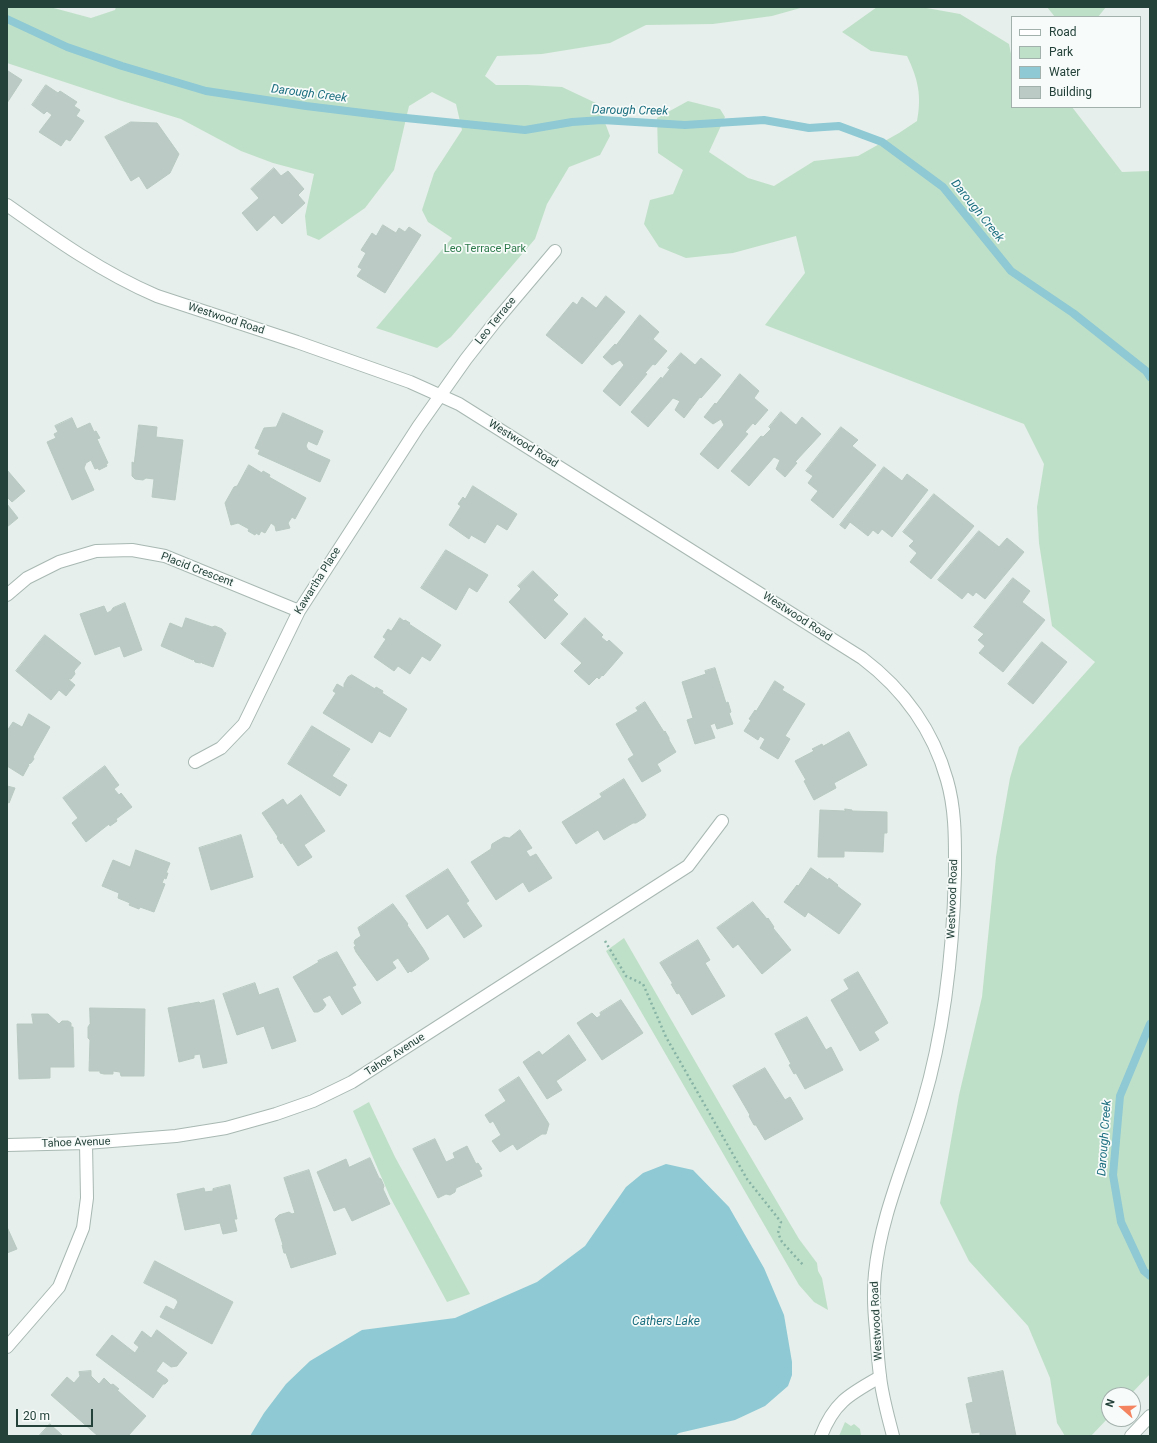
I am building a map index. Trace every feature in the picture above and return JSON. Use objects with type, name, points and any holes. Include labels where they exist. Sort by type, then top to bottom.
[{"type":"street","name":"Westwood Road","points":[[7,205],[77,253],[137,288],[403,379],[440,394],[459,404],[862,658],[876,668],[899,691],[916,713],[932,740],[940,759],[948,781],[953,806],[955,839],[953,931],[947,987],[933,1064],[924,1102],[888,1209],[879,1242],[874,1274],[874,1310],[880,1377],[893,1436]]},
{"type":"street","name":"Leo Terrace","points":[[440,394],[495,322],[555,251]]},
{"type":"street","name":"Kawartha Place","points":[[195,762],[221,748],[244,724],[299,611],[440,394]]},
{"type":"street","name":"Placid Crescent","points":[[7,595],[27,578],[59,562],[96,551],[132,550],[165,556],[299,611]]},
{"type":"street","name":"Tahoe Avenue","points":[[7,1145],[86,1143],[176,1136],[226,1128],[276,1114],[313,1101],[346,1085],[688,866],[722,821]]},
{"type":"street","points":[[7,1347],[59,1287],[83,1228],[87,1198],[86,1143]]},
{"type":"street","points":[[821,1436],[827,1421],[835,1409],[851,1393],[880,1377]]},
{"type":"street","points":[[1131,1436],[1150,1416]]},
{"type":"path","points":[[607,944],[626,976],[643,984],[666,1037],[747,1179],[781,1222],[778,1234],[782,1242],[804,1266]]},
{"type":"green space","name":"Leo Terrace Park","points":[[7,7],[50,7],[91,18],[115,10],[116,7],[804,7],[772,16],[713,24],[646,25],[610,43],[542,54],[497,56],[485,76],[496,85],[562,87],[598,104],[610,136],[600,155],[569,167],[547,204],[535,239],[451,337],[437,348],[376,328],[452,238],[428,222],[422,210],[434,173],[462,130],[456,104],[432,92],[409,106],[394,170],[365,208],[319,240],[307,235],[305,216],[314,174],[273,163],[241,151],[181,119],[7,63]]},
{"type":"green space","points":[[877,7],[921,7],[960,14],[1009,44],[1011,54],[1011,108],[1073,108],[1122,172],[1150,171],[1150,1374],[1138,1387],[1101,1387],[1101,1425],[1091,1436],[1065,1436],[1057,1423],[1050,1378],[1028,1326],[969,1261],[940,1203],[959,1095],[982,997],[996,857],[1010,778],[1019,747],[1095,662],[1052,626],[1039,543],[1037,507],[1044,464],[1024,424],[765,325],[805,273],[796,236],[733,253],[686,258],[659,247],[644,224],[650,200],[673,194],[683,170],[658,153],[657,118],[688,101],[720,109],[725,117],[709,152],[748,178],[774,186],[814,161],[858,156],[917,121],[919,104],[918,88],[914,72],[907,56],[871,51],[842,32]]},
{"type":"green space","points":[[1047,7],[1106,7],[1099,16],[1054,16]]},
{"type":"green space","points":[[624,938],[799,1239],[817,1263],[818,1271],[822,1278],[828,1310],[814,1302],[799,1285],[606,951]]},
{"type":"green space","points":[[369,1102],[395,1157],[470,1294],[447,1302],[390,1197],[353,1111]]},
{"type":"green space","points":[[845,1422],[851,1426],[854,1424],[860,1429],[861,1436],[839,1436]]},
{"type":"water","name":"Cathers Lake","points":[[666,1164],[693,1170],[729,1207],[764,1268],[784,1315],[792,1362],[792,1375],[788,1386],[765,1406],[735,1420],[679,1433],[675,1436],[250,1436],[264,1413],[286,1384],[310,1361],[362,1330],[455,1318],[537,1282],[585,1246],[626,1187],[643,1173]]},
{"type":"building","points":[[8,71],[22,80],[7,103],[7,72]]},
{"type":"building","points":[[46,85],[58,93],[60,91],[77,102],[74,106],[80,110],[76,116],[84,121],[70,141],[66,139],[61,146],[39,132],[52,115],[47,111],[44,114],[32,105]]},
{"type":"building","points":[[131,122],[157,123],[179,154],[170,173],[147,189],[139,176],[131,181],[105,137]]},
{"type":"building","points":[[274,168],[281,176],[288,171],[304,189],[298,195],[305,203],[282,224],[274,215],[257,231],[242,213],[259,198],[251,189]]},
{"type":"building","points":[[383,225],[396,233],[399,228],[405,232],[409,227],[421,235],[385,293],[357,276],[362,269],[358,267],[366,253],[361,250],[372,233],[376,236]]},
{"type":"building","points":[[606,296],[625,312],[582,364],[546,335],[573,302],[577,305],[582,297],[596,308]]},
{"type":"building","points":[[640,315],[659,332],[653,339],[667,351],[655,365],[653,364],[645,373],[647,374],[620,406],[603,391],[624,365],[620,360],[612,365],[603,357],[615,344],[616,345]]},
{"type":"building","points":[[681,353],[695,365],[701,358],[721,375],[701,398],[700,397],[684,418],[675,410],[680,401],[673,398],[648,427],[631,412],[661,377],[662,379],[670,369],[668,368]]},
{"type":"building","points":[[740,374],[759,391],[754,398],[768,410],[755,425],[753,423],[745,432],[748,434],[718,469],[700,454],[724,425],[721,419],[713,424],[704,417]]},
{"type":"building","points":[[781,412],[796,425],[802,417],[821,434],[795,462],[797,463],[785,477],[776,469],[780,460],[774,457],[749,486],[731,471],[761,436],[763,437],[771,429],[769,427]]},
{"type":"building","points":[[283,413],[323,431],[317,445],[308,441],[306,446],[308,450],[330,460],[320,482],[258,454],[260,450],[255,448],[264,428],[276,427]]},
{"type":"building","points":[[72,418],[77,429],[90,423],[94,432],[96,431],[100,438],[97,439],[108,463],[106,464],[107,466],[99,470],[98,468],[95,469],[91,460],[86,463],[84,468],[94,490],[72,500],[47,442],[56,438],[54,434],[58,432],[55,426]]},
{"type":"building","points":[[139,425],[157,427],[156,437],[183,440],[175,500],[152,497],[154,479],[135,479],[132,476],[132,462],[134,463]]},
{"type":"building","points":[[841,427],[858,440],[852,446],[876,465],[833,518],[811,500],[818,491],[808,483],[813,476],[806,471]]},
{"type":"building","points":[[249,465],[262,473],[263,471],[270,475],[269,477],[306,498],[295,519],[292,517],[288,523],[290,528],[276,531],[275,526],[271,523],[265,533],[261,531],[259,535],[256,533],[255,535],[248,531],[249,529],[238,523],[231,525],[225,503]]},
{"type":"building","points":[[884,467],[902,481],[907,474],[928,490],[892,537],[882,529],[878,534],[873,530],[868,536],[850,522],[845,529],[840,525]]},
{"type":"building","points":[[7,470],[25,491],[12,502],[7,497]]},
{"type":"building","points":[[473,486],[517,514],[507,530],[497,524],[485,543],[471,535],[469,539],[449,525],[461,506],[458,504],[463,497],[465,499]]},
{"type":"building","points":[[934,494],[974,526],[931,579],[910,562],[917,553],[909,546],[914,541],[903,532]]},
{"type":"building","points":[[7,504],[18,518],[7,527]]},
{"type":"building","points":[[979,531],[999,547],[1007,538],[1024,552],[985,599],[976,592],[973,596],[968,592],[962,599],[938,580]]},
{"type":"building","points":[[446,550],[488,575],[477,592],[469,587],[456,610],[421,588]]},
{"type":"building","points":[[533,571],[558,595],[553,600],[568,614],[545,639],[509,602],[521,589],[518,586]]},
{"type":"building","points":[[1013,578],[1030,591],[1022,602],[1045,620],[1003,672],[979,653],[985,646],[978,640],[984,634],[974,627]]},
{"type":"building","points":[[125,603],[142,650],[124,657],[120,646],[95,655],[80,614],[104,606],[107,613],[113,608]]},
{"type":"building","points":[[186,618],[212,627],[215,626],[222,629],[226,633],[213,667],[202,662],[195,662],[194,659],[193,660],[161,646],[170,623],[182,628]]},
{"type":"building","points":[[400,618],[410,623],[409,624],[441,645],[430,661],[422,656],[410,674],[398,666],[394,671],[374,657],[386,639],[383,637],[388,629],[391,631]]},
{"type":"building","points":[[585,618],[603,635],[601,637],[607,642],[609,640],[623,653],[603,676],[602,675],[599,679],[597,677],[589,685],[574,671],[582,663],[561,644]]},
{"type":"building","points":[[45,635],[81,663],[74,671],[75,674],[71,679],[68,679],[75,685],[66,696],[59,690],[51,700],[16,671]]},
{"type":"building","points":[[1042,642],[1067,662],[1033,704],[1008,684]]},
{"type":"building","points":[[715,668],[726,703],[728,702],[731,712],[729,713],[733,724],[717,729],[715,723],[710,725],[715,738],[695,744],[687,720],[693,718],[682,682],[706,674],[705,671]]},
{"type":"building","points":[[352,675],[375,689],[376,687],[383,691],[382,693],[407,709],[390,737],[379,731],[372,743],[323,713],[336,693],[333,691],[337,684],[344,688],[344,684],[348,677]]},
{"type":"building","points":[[775,681],[784,687],[782,690],[805,704],[785,736],[790,739],[778,759],[760,748],[765,739],[760,736],[758,740],[744,731],[751,720],[749,719],[755,710],[756,711]]},
{"type":"building","points":[[645,702],[664,732],[665,731],[676,752],[657,764],[661,771],[642,782],[628,759],[634,755],[616,724],[638,711],[636,708]]},
{"type":"building","points":[[29,714],[50,727],[33,757],[34,759],[28,764],[29,765],[23,776],[7,766],[7,731],[13,722],[22,727]]},
{"type":"building","points":[[312,726],[350,749],[332,776],[347,785],[340,796],[288,764]]},
{"type":"building","points":[[849,732],[867,765],[834,783],[836,788],[814,800],[804,781],[806,780],[795,761],[814,751],[812,749],[822,744],[823,746]]},
{"type":"building","points":[[105,766],[119,785],[114,789],[119,795],[121,793],[132,807],[116,819],[117,821],[110,826],[109,824],[86,842],[72,823],[78,818],[63,798]]},
{"type":"building","points":[[624,779],[646,815],[644,818],[604,840],[598,830],[576,844],[562,822],[602,797],[600,794]]},
{"type":"building","points":[[7,786],[15,788],[9,803],[7,802]]},
{"type":"building","points":[[301,795],[325,831],[304,845],[312,857],[298,866],[282,842],[281,844],[262,813],[283,799],[287,805]]},
{"type":"building","points":[[845,809],[852,811],[887,812],[887,833],[884,833],[883,852],[844,851],[844,857],[818,857],[820,810],[845,811]]},
{"type":"building","points":[[520,830],[532,848],[526,851],[530,857],[536,854],[552,878],[529,892],[523,882],[496,900],[471,862],[491,849],[492,844],[504,837],[509,838]]},
{"type":"building","points":[[241,835],[253,877],[211,890],[199,848]]},
{"type":"building","points":[[136,850],[170,863],[166,873],[168,873],[166,879],[164,878],[162,883],[165,884],[154,912],[129,905],[130,903],[118,898],[119,893],[102,886],[113,860],[130,867]]},
{"type":"building","points":[[811,868],[828,880],[829,878],[861,904],[839,934],[808,912],[805,917],[784,902]]},
{"type":"building","points":[[448,869],[469,901],[466,903],[482,926],[464,938],[448,914],[427,929],[406,896]]},
{"type":"building","points":[[753,902],[767,919],[768,918],[774,927],[773,928],[791,950],[762,974],[738,944],[733,948],[717,928]]},
{"type":"building","points":[[393,904],[408,924],[407,925],[429,959],[408,973],[398,958],[392,962],[396,968],[377,981],[356,952],[354,947],[356,946],[354,943],[355,940],[361,936],[358,928]]},
{"type":"building","points":[[698,940],[710,960],[705,963],[725,996],[692,1015],[679,993],[677,994],[671,984],[673,984],[660,963]]},
{"type":"building","points":[[337,952],[356,985],[352,987],[361,1003],[342,1015],[330,995],[322,999],[326,1005],[323,1009],[318,1012],[314,1012],[293,977],[319,962],[318,961]]},
{"type":"building","points":[[858,972],[888,1023],[874,1032],[879,1040],[860,1051],[831,1000],[849,989],[844,980]]},
{"type":"building","points":[[255,983],[259,995],[278,988],[296,1041],[272,1049],[264,1026],[237,1035],[223,994]]},
{"type":"building","points":[[214,1000],[227,1063],[203,1068],[200,1054],[194,1055],[194,1058],[179,1062],[168,1008]]},
{"type":"building","points":[[621,1000],[643,1033],[602,1060],[577,1023],[592,1013],[597,1018],[601,1015],[600,1013]]},
{"type":"building","points":[[90,1008],[145,1009],[144,1076],[121,1076],[120,1072],[113,1071],[113,1074],[104,1074],[100,1073],[100,1071],[89,1071],[90,1040],[88,1038],[88,1027],[90,1024]]},
{"type":"building","points":[[32,1014],[48,1014],[59,1024],[62,1021],[68,1021],[71,1023],[71,1027],[73,1027],[74,1067],[50,1067],[50,1078],[19,1079],[17,1024],[33,1024]]},
{"type":"building","points":[[807,1017],[826,1050],[831,1047],[843,1070],[805,1089],[796,1073],[794,1074],[789,1065],[791,1064],[775,1034]]},
{"type":"building","points":[[569,1035],[586,1060],[556,1081],[562,1090],[547,1099],[523,1062],[539,1051],[542,1055]]},
{"type":"building","points":[[765,1068],[785,1100],[790,1097],[803,1119],[765,1140],[756,1125],[754,1125],[749,1116],[750,1115],[733,1086]]},
{"type":"building","points":[[519,1077],[549,1124],[546,1134],[542,1134],[517,1150],[513,1144],[500,1152],[492,1141],[501,1135],[493,1121],[490,1123],[485,1115],[506,1101],[499,1090]]},
{"type":"building","points":[[435,1139],[446,1162],[455,1158],[453,1153],[467,1146],[476,1164],[478,1163],[482,1169],[479,1170],[482,1176],[456,1188],[455,1192],[450,1195],[446,1194],[438,1198],[413,1149]]},
{"type":"building","points":[[370,1158],[379,1178],[381,1179],[384,1186],[383,1189],[390,1204],[352,1221],[345,1207],[334,1211],[317,1172],[346,1159],[349,1167]]},
{"type":"building","points":[[309,1170],[336,1254],[291,1268],[286,1253],[284,1253],[275,1219],[279,1215],[289,1212],[292,1214],[295,1213],[284,1178]]},
{"type":"building","points":[[230,1185],[237,1219],[234,1219],[237,1231],[223,1234],[220,1223],[185,1230],[177,1194],[204,1188],[205,1192],[213,1191],[213,1189]]},
{"type":"building","points":[[7,1227],[17,1249],[7,1253]]},
{"type":"building","points":[[155,1261],[233,1302],[212,1344],[160,1317],[166,1306],[174,1310],[178,1302],[176,1299],[144,1283]]},
{"type":"building","points":[[157,1330],[187,1353],[177,1366],[171,1367],[163,1361],[156,1371],[168,1381],[163,1384],[153,1398],[96,1355],[112,1335],[135,1353],[139,1347],[134,1343],[142,1331],[151,1338]]},
{"type":"building","points":[[91,1371],[91,1376],[99,1384],[104,1378],[111,1385],[113,1384],[119,1389],[117,1390],[146,1416],[128,1436],[98,1436],[51,1395],[67,1377],[74,1383],[80,1376],[79,1372]]},
{"type":"building","points":[[1003,1371],[1016,1436],[980,1436],[980,1432],[972,1433],[966,1404],[973,1402],[968,1378]]},
{"type":"building","points":[[50,1424],[63,1436],[39,1436]]},
{"type":"waterway","name":"Darough Creek","points":[[7,19],[67,47],[122,66],[206,91],[306,106],[525,130],[572,122],[602,120],[685,125],[764,120],[809,128],[839,126],[882,142],[943,187],[1011,271],[1073,313],[1146,371],[1150,377]]},
{"type":"waterway","name":"Darough Creek","points":[[1150,1024],[1120,1096],[1113,1175],[1121,1222],[1144,1271],[1150,1276]]}]
